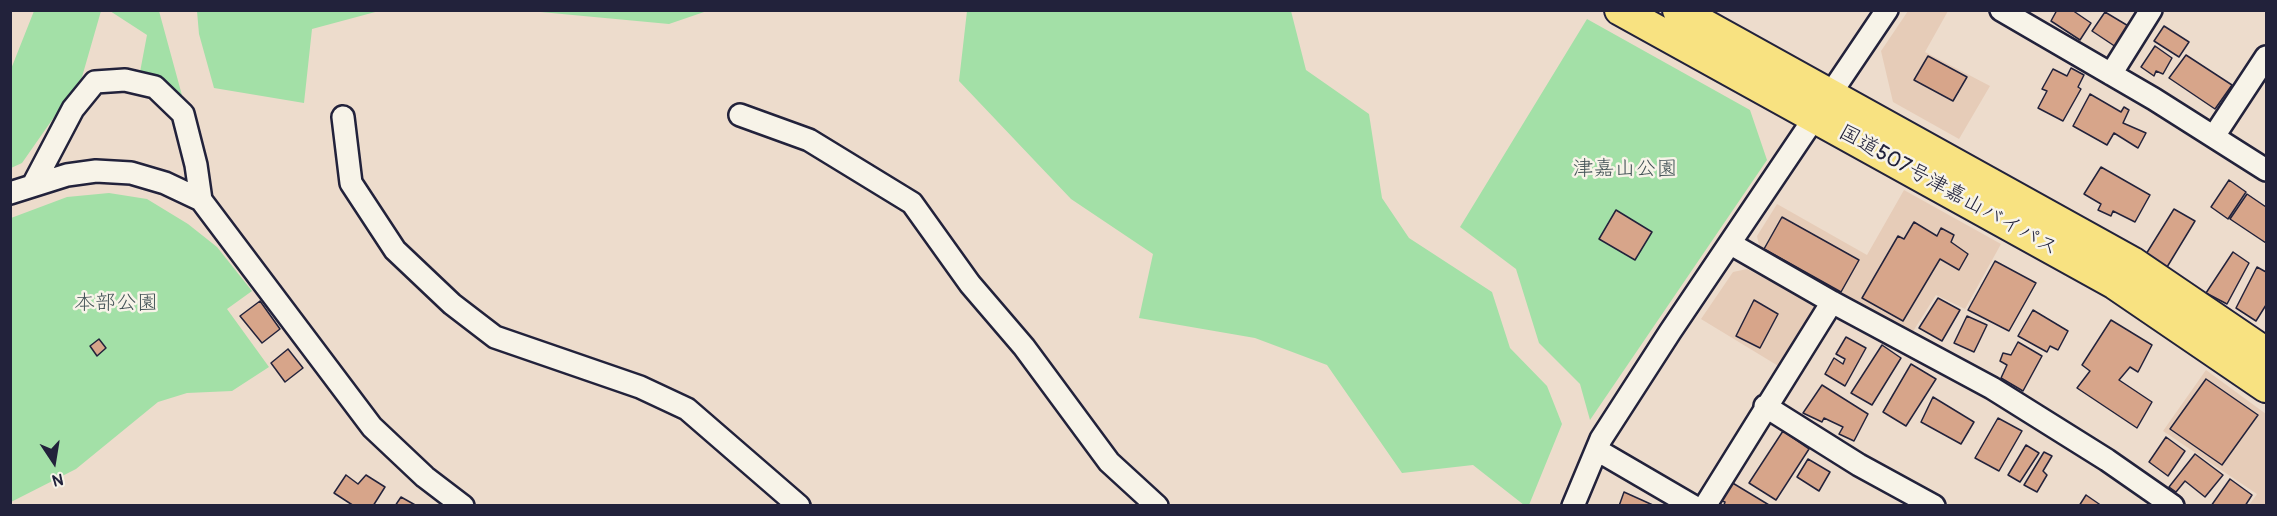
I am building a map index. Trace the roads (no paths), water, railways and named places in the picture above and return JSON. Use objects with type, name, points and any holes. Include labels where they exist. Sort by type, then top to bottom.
[{"type":"highway","name":"国道507号津嘉山バイパス","points":[[1620,10],[1824,106],[2132,262],[2266,353]]},
{"type":"highway","name":"国道507号津嘉山バイパス","points":[[1678,10],[1824,106],[2115,284],[2266,387]]},
{"type":"street","points":[[1573,506],[1601,439],[1887,10]]},
{"type":"street","points":[[2001,10],[2025,16],[2111,74],[2266,170]]},
{"type":"street","points":[[2111,74],[2151,10]]},
{"type":"street","points":[[2214,136],[2266,57]]},
{"type":"street","points":[[33,184],[73,109],[95,82],[125,80],[154,87],[183,114],[196,165],[201,200]]},
{"type":"street","points":[[740,115],[809,140],[912,203],[970,284],[1024,347],[1108,462],[1157,506]]},
{"type":"street","points":[[343,117],[351,183],[395,250],[452,304],[495,337],[640,387],[687,409],[799,506]]},
{"type":"street","points":[[10,193],[68,174],[96,171],[131,172],[165,183],[201,200],[372,427],[425,477],[462,506]]},
{"type":"street","points":[[1731,244],[1832,302],[1992,388],[2163,503]]},
{"type":"street","points":[[1705,506],[1765,406],[1832,302]]},
{"type":"street","points":[[1765,406],[1859,465],[1934,506]]},
{"type":"street","points":[[1597,450],[1693,506]]},
{"type":"park label","name":"津嘉山公園","points":[[1625,170]]},
{"type":"park label","name":"本部公園","points":[[116,304]]}]
